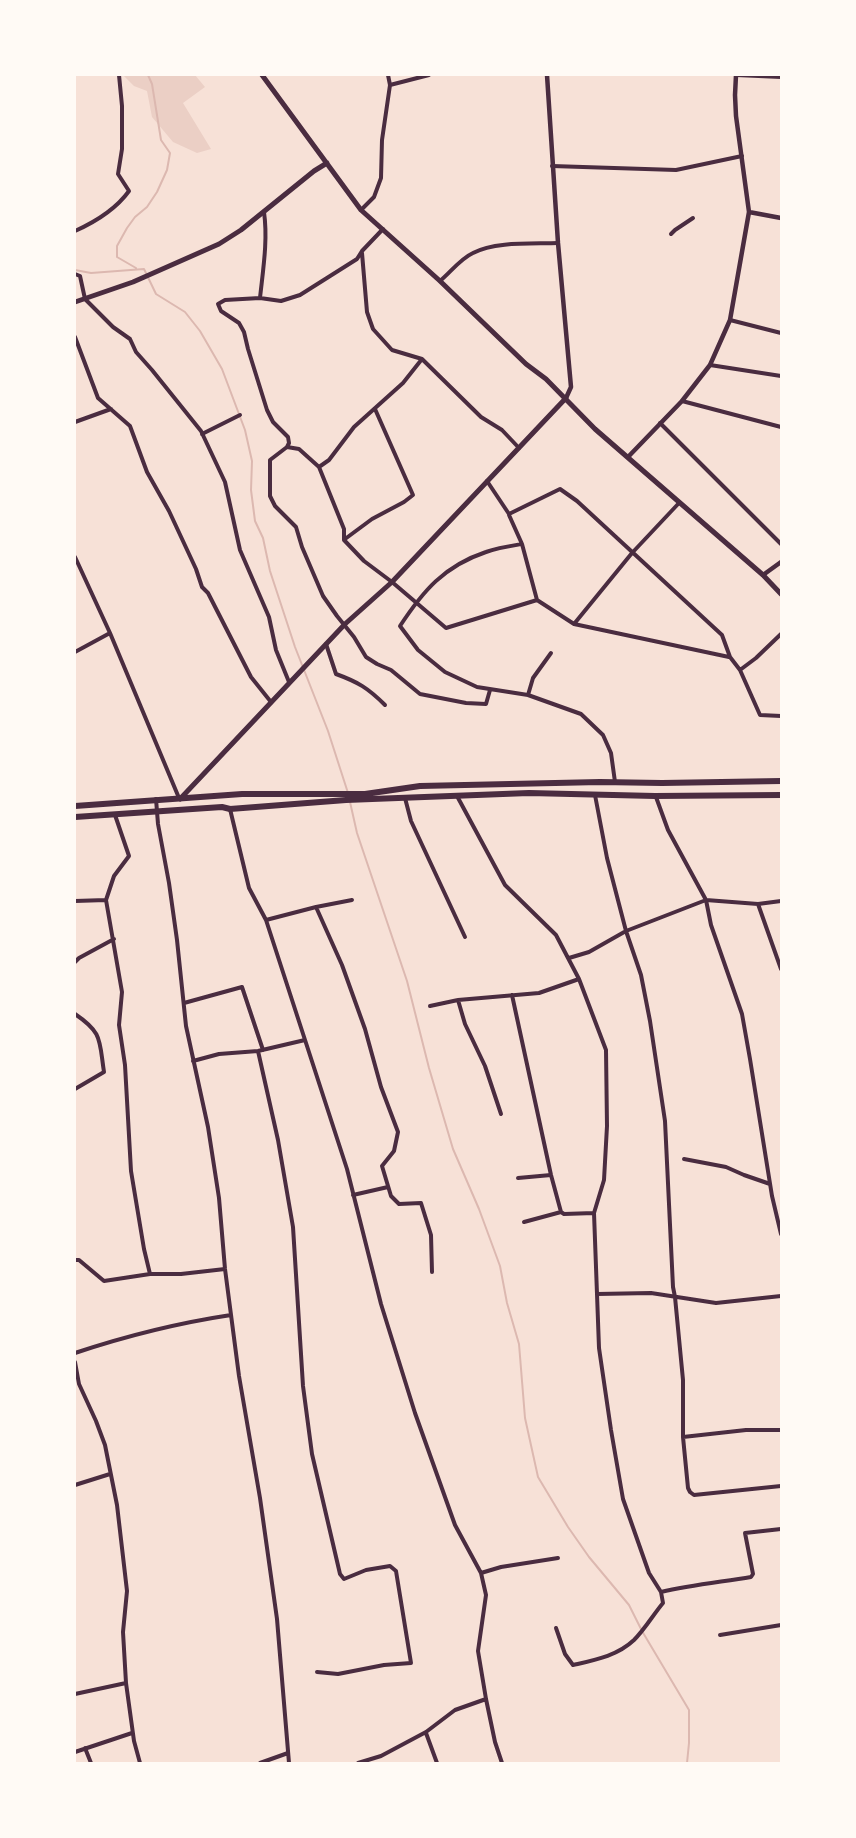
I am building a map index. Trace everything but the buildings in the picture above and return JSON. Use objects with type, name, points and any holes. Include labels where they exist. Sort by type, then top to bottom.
[{"type":"main road","points":[[262,75],[361,210],[440,281],[526,364],[546,379],[595,429],[764,575],[781,594]]},
{"type":"main road","points":[[75,302],[134,282],[219,244],[327,163]]},
{"type":"main road","points":[[180,799],[326,643],[392,582],[566,398]]},
{"type":"main road","points":[[75,817],[202,808],[230,809],[420,786],[781,781]]},
{"type":"main road","points":[[75,806],[200,796],[344,797],[370,800],[529,793],[655,796],[781,795]]},
{"type":"main road","points":[[200,796],[202,808]]},
{"type":"street","points":[[75,231],[108,212],[123,199],[129,190],[118,174],[122,149],[119,75]]},
{"type":"street","points":[[361,210],[374,197],[381,178],[382,140],[390,85],[388,75]]},
{"type":"street","points":[[390,85],[429,75]]},
{"type":"street","points":[[546,75],[571,387],[566,398]]},
{"type":"street","points":[[628,457],[682,401],[710,365],[730,320],[749,212],[736,116],[736,75],[781,76]]},
{"type":"street","points":[[552,166],[676,170],[742,156]]},
{"type":"street","points":[[260,298],[266,222],[264,211]]},
{"type":"street","points":[[749,212],[781,218]]},
{"type":"street","points":[[671,234],[693,218]]},
{"type":"street","points":[[383,229],[357,259],[300,295],[281,301],[260,298],[225,300],[218,304],[220,311],[239,323],[244,332],[267,410],[273,422],[288,437],[287,447],[270,460],[270,496],[275,506],[296,526],[322,596],[345,624],[366,657],[391,670],[420,694],[466,703],[486,704],[490,690]]},
{"type":"street","points":[[440,281],[461,260],[474,252],[492,246],[558,243]]},
{"type":"street","points":[[362,251],[367,312],[373,329],[392,350],[422,358],[481,417],[502,430],[519,448]]},
{"type":"street","points":[[75,274],[80,276],[85,298],[113,327],[130,339],[136,352],[202,434],[225,482],[240,550],[269,617],[276,650],[289,682]]},
{"type":"street","points":[[730,320],[781,333]]},
{"type":"street","points":[[75,338],[98,398],[130,426],[147,472],[169,511],[202,587],[208,593],[251,678],[271,702]]},
{"type":"street","points":[[319,467],[329,460],[354,427],[403,383],[422,358]]},
{"type":"street","points":[[710,365],[781,376]]},
{"type":"street","points":[[682,401],[781,427]]},
{"type":"street","points":[[75,422],[111,408]]},
{"type":"street","points":[[344,540],[372,519],[413,495],[375,409]]},
{"type":"street","points":[[202,434],[240,416]]},
{"type":"street","points":[[659,423],[781,544]]},
{"type":"street","points":[[287,447],[300,449],[319,467],[344,530],[344,540],[364,561],[446,628],[537,600]]},
{"type":"street","points":[[487,480],[509,514],[522,544],[537,600],[574,624],[730,657]]},
{"type":"street","points":[[509,514],[560,489],[585,508],[722,636],[730,657],[740,670],[760,715],[781,716]]},
{"type":"street","points":[[574,624],[632,553],[680,502]]},
{"type":"street","points":[[522,544],[485,552],[450,569],[431,584],[400,626],[418,650],[445,672],[477,687],[528,695],[581,714],[603,735],[611,753],[615,782]]},
{"type":"street","points":[[75,556],[180,799]]},
{"type":"street","points":[[764,575],[781,562]]},
{"type":"street","points":[[75,652],[110,633]]},
{"type":"street","points":[[740,670],[781,634]]},
{"type":"street","points":[[326,643],[336,674],[357,681],[385,705]]},
{"type":"street","points":[[528,695],[532,678],[551,653]]},
{"type":"street","points":[[595,794],[607,858],[626,931],[641,975],[665,1121],[673,1287],[683,1380],[683,1437],[688,1488],[694,1495],[781,1486]]},
{"type":"street","points":[[457,795],[504,885],[556,935],[579,979],[606,1050],[607,1126],[604,1180],[594,1213],[597,1330],[623,1499],[649,1572],[661,1592],[663,1603],[633,1641],[618,1651],[599,1659],[573,1665],[565,1654],[556,1628]]},
{"type":"street","points":[[655,796],[668,830],[706,900],[714,935],[742,1014],[770,1184],[781,1234]]},
{"type":"street","points":[[405,798],[411,821],[465,937]]},
{"type":"street","points":[[156,799],[169,883],[186,1026],[208,1127],[219,1198],[225,1269],[239,1376],[260,1498],[277,1619],[289,1763]]},
{"type":"street","points":[[230,809],[249,888],[266,920],[347,1169],[381,1304],[415,1413],[455,1525],[482,1573],[486,1594],[478,1651],[495,1742],[502,1763]]},
{"type":"street","points":[[115,815],[129,856],[114,876],[106,900],[122,992],[119,1025],[125,1065],[131,1171],[150,1274]]},
{"type":"street","points":[[75,901],[106,900]]},
{"type":"street","points":[[266,920],[352,900]]},
{"type":"street","points":[[569,958],[589,952],[626,931],[706,900],[758,904],[781,901]]},
{"type":"street","points":[[758,904],[781,969]]},
{"type":"street","points":[[316,907],[342,965],[365,1029],[381,1087],[399,1132],[394,1151],[382,1166],[388,1187],[399,1204],[421,1203],[431,1235],[432,1272]]},
{"type":"street","points":[[75,962],[114,939]]},
{"type":"street","points":[[430,1006],[458,1000],[539,993],[579,979]]},
{"type":"street","points":[[183,1003],[242,987],[260,1051],[293,1227],[303,1386],[312,1454],[340,1574],[344,1579],[366,1570],[390,1566],[396,1571],[411,1663],[384,1665],[338,1674],[317,1672]]},
{"type":"street","points":[[512,995],[561,1212]]},
{"type":"street","points":[[458,1000],[465,1024],[485,1066],[501,1114]]},
{"type":"street","points":[[75,1014],[98,1034],[104,1071],[75,1089]]},
{"type":"street","points":[[194,1061],[219,1054],[260,1051],[306,1040]]},
{"type":"street","points":[[684,1159],[726,1167],[770,1184]]},
{"type":"street","points":[[518,1178],[551,1175]]},
{"type":"street","points":[[353,1195],[388,1187]]},
{"type":"street","points":[[524,1222],[561,1212],[564,1214],[594,1213]]},
{"type":"street","points":[[75,1254],[77,1260],[104,1281],[150,1274],[181,1274],[225,1269]]},
{"type":"street","points":[[597,1294],[651,1293],[716,1303],[781,1296]]},
{"type":"street","points":[[75,1353],[119,1338],[189,1321],[231,1315]]},
{"type":"street","points":[[75,1362],[79,1384],[105,1445],[117,1505],[127,1591],[123,1632],[126,1683],[132,1733],[140,1763]]},
{"type":"street","points":[[683,1437],[746,1430],[781,1430]]},
{"type":"street","points":[[75,1485],[110,1474]]},
{"type":"street","points":[[661,1592],[689,1585],[751,1576],[753,1574],[745,1533],[781,1529]]},
{"type":"street","points":[[482,1573],[501,1567],[558,1558]]},
{"type":"street","points":[[720,1635],[781,1625]]},
{"type":"street","points":[[75,1694],[126,1683]]},
{"type":"street","points":[[358,1763],[381,1756],[426,1732],[455,1710],[486,1699]]},
{"type":"street","points":[[426,1732],[437,1763]]},
{"type":"street","points":[[75,1752],[132,1733]]},
{"type":"street","points":[[85,1748],[91,1763]]},
{"type":"street","points":[[260,1763],[288,1753]]},
{"type":"shaded area","points":[[123,75],[195,75],[205,87],[183,103],[211,149],[197,153],[173,142],[152,117],[147,91],[134,86]]},
{"type":"waterway","points":[[136,268],[117,257],[117,246],[135,217],[147,207],[157,192],[167,170],[170,153],[161,140],[152,84],[148,75]]},
{"type":"waterway","points":[[75,270],[91,273],[144,269],[156,294],[185,312],[200,331],[222,369],[245,430],[252,461],[251,490],[255,521],[263,538],[270,571],[295,647],[328,731],[348,793]]},
{"type":"waterway","points":[[350,802],[357,833],[407,981],[453,1149],[500,1266],[507,1303],[519,1344],[525,1418],[538,1477],[589,1557],[629,1605],[689,1710],[687,1763]]}]
